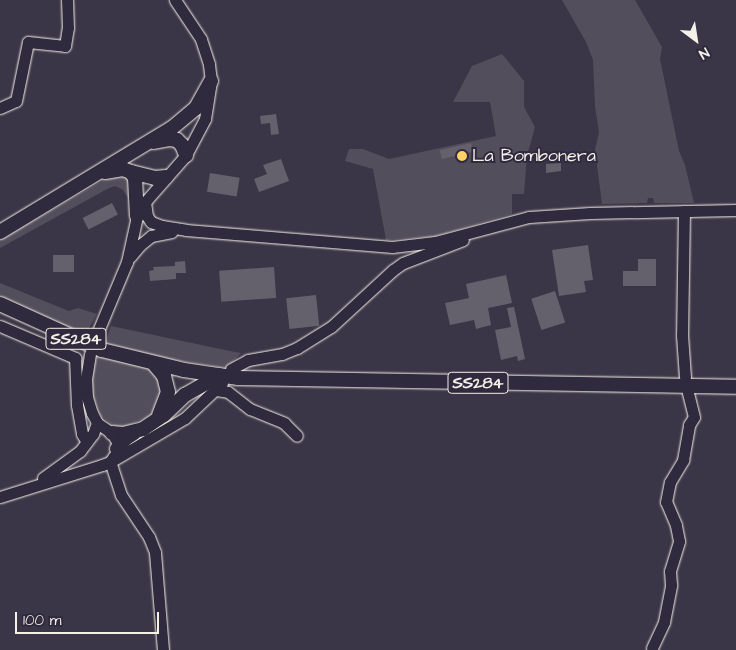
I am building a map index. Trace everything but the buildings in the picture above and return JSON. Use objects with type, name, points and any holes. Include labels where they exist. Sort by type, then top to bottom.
[{"type":"main road","points":[[0,232],[183,120],[196,108],[211,81]]},
{"type":"main road","points":[[148,143],[169,139],[177,140],[182,145],[186,155]]},
{"type":"main road","points":[[92,177],[116,169],[155,178],[166,176]]},
{"type":"main road","points":[[131,172],[137,186],[136,223]]},
{"type":"main road","name":"SS284","points":[[0,304],[102,350],[222,379],[736,387]]},
{"type":"main road","points":[[152,424],[163,408],[168,392],[164,376],[154,364]]},
{"type":"main road","points":[[114,455],[125,439],[152,424],[185,395],[222,379]]},
{"type":"main road","points":[[112,434],[135,432]]},
{"type":"street","points":[[0,108],[16,101],[28,42],[65,46],[68,28],[66,0]]},
{"type":"street","points":[[96,336],[127,262],[136,223],[144,202],[186,155],[205,119],[211,81],[209,64],[201,39],[175,0]]},
{"type":"street","points":[[144,202],[147,216],[159,230]]},
{"type":"street","points":[[136,223],[146,234],[159,230],[186,230],[392,247],[416,245],[529,217],[590,213],[736,210]]},
{"type":"street","points":[[684,211],[682,335],[685,376]]},
{"type":"street","points":[[127,262],[140,245],[159,230]]},
{"type":"street","points":[[0,497],[92,468],[185,418],[222,379],[248,360],[282,354],[298,348],[331,327],[403,263],[461,242],[470,233]]},
{"type":"street","points":[[0,326],[75,358],[77,405],[83,446],[80,462],[92,468]]},
{"type":"street","points":[[90,354],[86,378],[87,397],[97,423],[112,434],[117,442],[114,455],[121,494],[149,537],[155,552],[163,650]]},
{"type":"street","points":[[222,379],[228,392],[250,409],[284,423],[298,436]]},
{"type":"street","points":[[652,648],[664,622],[671,585],[670,571],[680,541],[676,525],[666,502],[670,482],[683,460],[689,425],[694,417],[688,393]]},
{"type":"street","points":[[27,488],[68,461],[83,446],[97,423]]},
{"type":"street","points":[[83,446],[112,434]]},
{"type":"shaded area","points":[[562,0],[635,0],[662,47],[660,59],[679,151],[685,165],[694,203],[654,203],[653,198],[648,198],[647,203],[602,204],[595,150],[599,132],[595,106],[593,60],[586,42]]},
{"type":"shaded area","points":[[502,54],[524,81],[524,107],[535,127],[527,156],[524,194],[512,194],[512,214],[436,236],[386,240],[373,169],[345,161],[349,149],[363,149],[389,159],[496,136],[490,102],[453,102],[472,66]]},
{"type":"shaded area","points":[[116,173],[131,179],[132,203],[122,189],[115,186],[109,188],[0,248],[0,240]]},
{"type":"shaded area","points":[[0,283],[69,311],[78,308],[97,314],[85,335],[0,296]]},
{"type":"shaded area","points":[[111,326],[241,353],[227,368],[155,357],[105,343]]},
{"type":"shaded area","points":[[96,353],[151,369],[159,375],[164,390],[158,407],[148,417],[124,427],[115,427],[101,416],[92,393],[92,370]]},
{"type":"place","name":"La Bombonera","points":[[462,156]]}]
